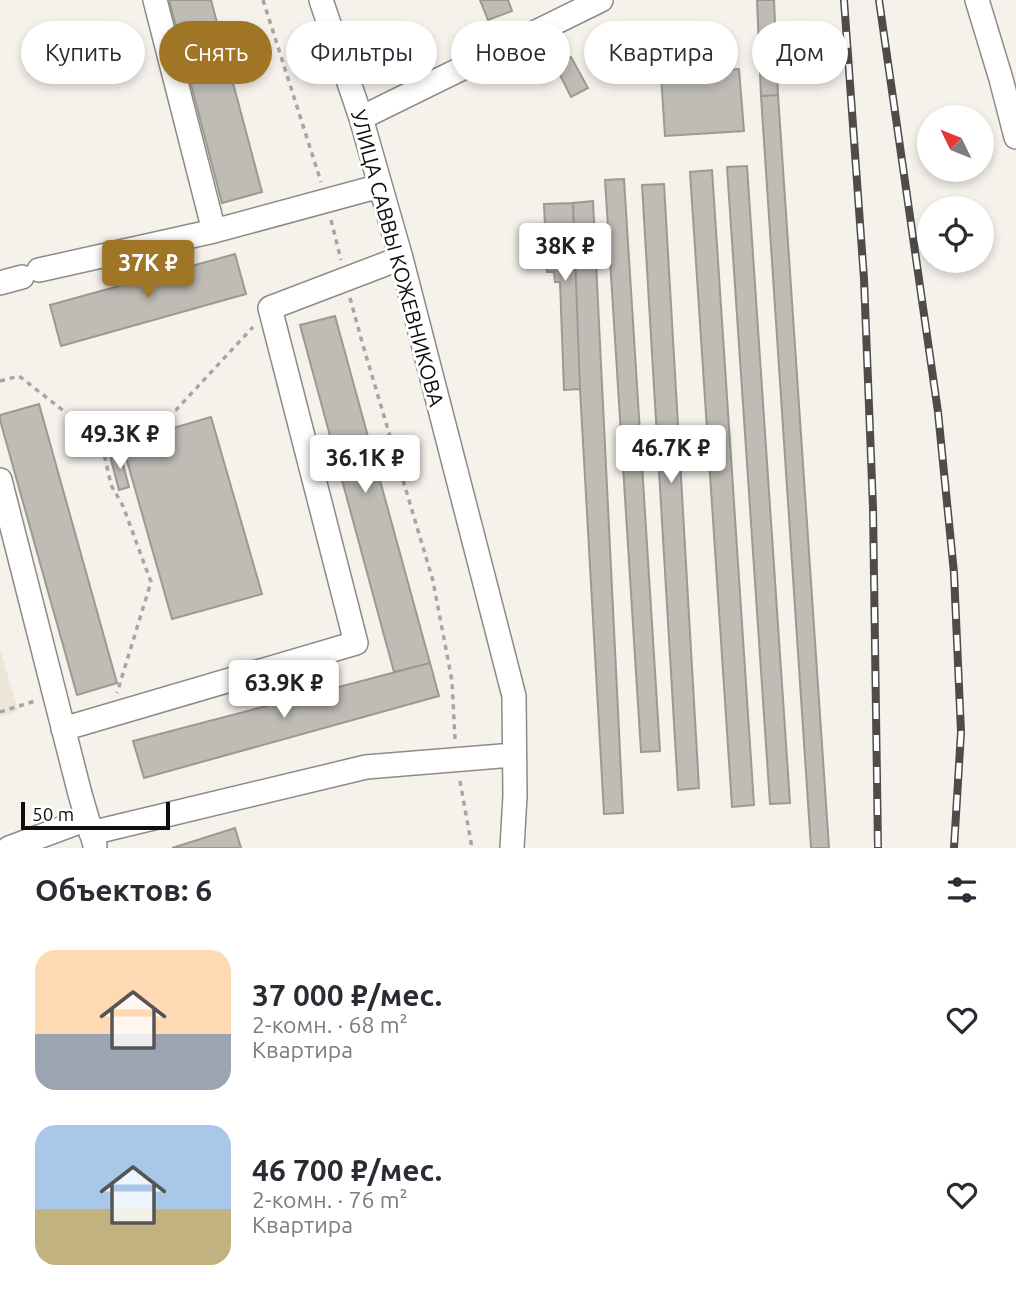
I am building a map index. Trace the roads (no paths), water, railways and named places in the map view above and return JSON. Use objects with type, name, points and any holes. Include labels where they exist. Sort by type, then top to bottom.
[{"type":"street","points":[[155,0],[214,231]]},
{"type":"street","name":"УЛИЦА САВВЫ КОЖЕВНИКОВА","points":[[321,0],[361,118],[401,258],[514,696],[512,848]]},
{"type":"street","points":[[361,118],[601,0]]},
{"type":"street","points":[[977,0],[1009,75],[1016,137]]},
{"type":"street","points":[[20,277],[214,231],[380,186]]},
{"type":"street","points":[[63,729],[356,643],[270,308],[401,258]]},
{"type":"street","points":[[0,480],[92,833]]},
{"type":"street","points":[[9,848],[92,833],[366,767],[514,755]]},
{"type":"railway","points":[[844,0],[864,279],[873,508],[878,848]]},
{"type":"railway","points":[[879,0],[938,412],[954,573],[961,732],[954,848]]}]
